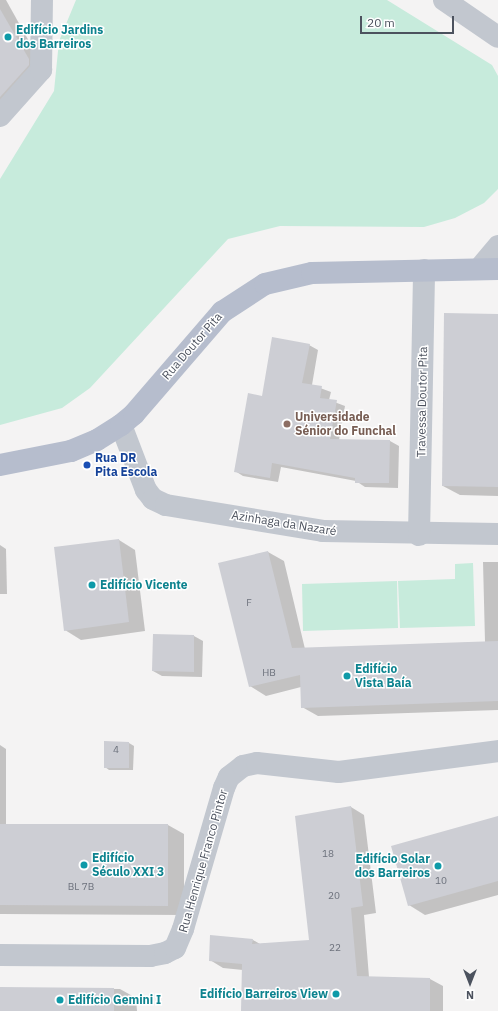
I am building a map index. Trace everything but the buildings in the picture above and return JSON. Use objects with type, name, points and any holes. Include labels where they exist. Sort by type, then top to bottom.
[{"type":"main road","name":"Rua Doutor Pita","points":[[0,465],[71,451],[97,440],[121,425],[134,414],[222,312],[265,284],[312,273],[488,269]]},
{"type":"street","points":[[0,116],[41,70],[42,0]]},
{"type":"street","points":[[444,0],[498,37]]},
{"type":"street","points":[[488,269],[498,246]]},
{"type":"street","name":"Travessa Doutor Pita","points":[[419,535],[424,270]]},
{"type":"street","name":"Azinhaga da Nazaré","points":[[121,425],[146,490],[153,499],[166,505],[323,531],[419,535],[498,534]]},
{"type":"street","name":"Rua Henrique Franco Pintor","points":[[0,956],[150,956],[165,953],[175,948],[183,929],[224,788],[229,777],[243,766],[257,763],[339,772],[498,751]]},
{"type":"green space","points":[[76,0],[387,0],[492,65],[498,76],[498,189],[484,203],[455,218],[424,227],[280,226],[228,239],[90,388],[62,408],[0,425],[0,179],[54,91],[59,41]]},
{"type":"green space","points":[[473,563],[475,626],[400,628],[398,581],[455,579],[455,564]]},
{"type":"green space","points":[[397,581],[398,628],[303,631],[302,584]]},
{"type":"place","name":"Edifício Jardins dos Barreiros","points":[[8,37]]},
{"type":"place","name":"Universidade Sénior do Funchal","points":[[287,424]]},
{"type":"place","name":"Rua DR Pita Escola","points":[[87,465]]},
{"type":"place","name":"Edifício Vicente","points":[[92,585]]},
{"type":"place","name":"Edifício Vista Baía","points":[[347,676]]},
{"type":"place","name":"Edifício Século XXI 3","points":[[84,865]]},
{"type":"place","name":"Edifício Solar dos Barreiros","points":[[438,866]]},
{"type":"place","name":"Edifício Barreiros View","points":[[336,994]]},
{"type":"place","name":"Edifício Gemini I","points":[[60,1000]]}]
